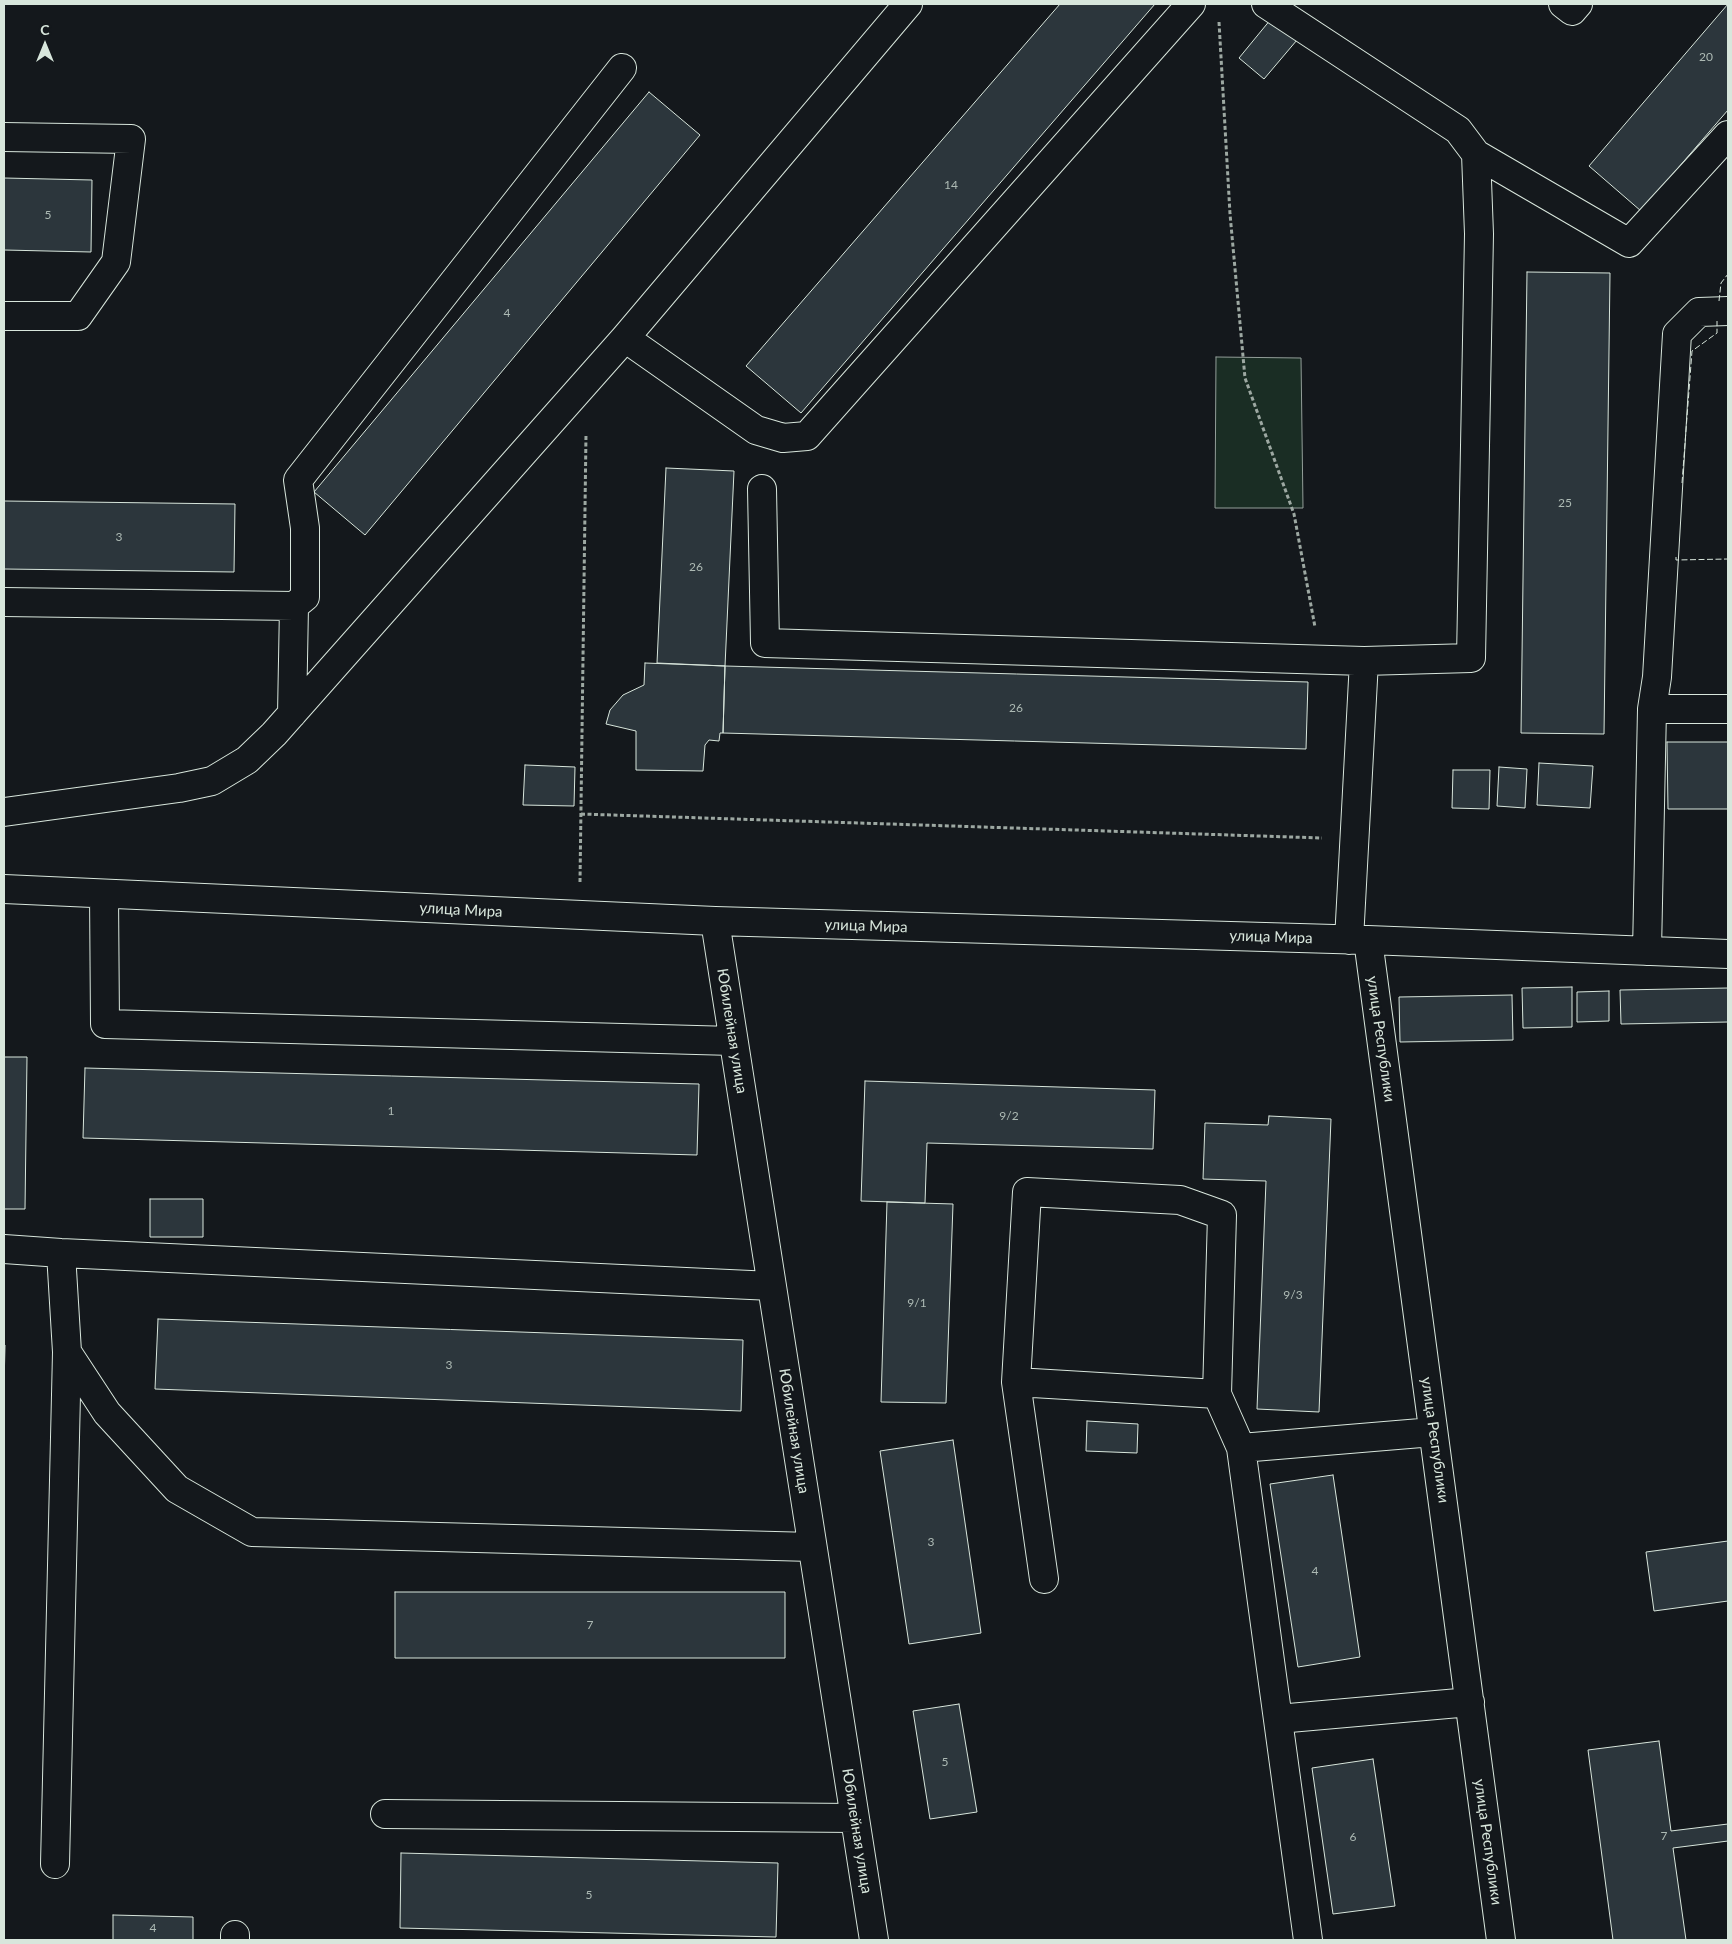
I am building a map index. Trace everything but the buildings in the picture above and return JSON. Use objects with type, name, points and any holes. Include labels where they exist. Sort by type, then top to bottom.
[{"type":"street","points":[[625,338],[756,430],[783,438],[807,436],[1191,4]]},
{"type":"street","points":[[1266,4],[1458,130],[1476,154],[1629,243],[1728,135]]},
{"type":"street","points":[[1563,4],[1572,11],[1578,4]]},
{"type":"street","points":[[4,812],[179,788],[212,781],[247,760],[292,714],[625,338],[901,6]]},
{"type":"street","points":[[4,602],[294,606],[305,597],[305,528],[298,480],[622,68]]},
{"type":"street","points":[[4,137],[131,139],[116,262],[78,316],[4,316]]},
{"type":"street","points":[[762,489],[764,643],[1364,661],[1471,658],[1479,234],[1476,154]]},
{"type":"street","points":[[1647,951],[1652,709],[1657,677],[1677,334],[1699,312],[1728,312]]},
{"type":"street","points":[[292,714],[294,606]]},
{"type":"street","name":"улица Республики","points":[[1364,661],[1355,840],[1359,940],[1434,1432],[1501,1940]]},
{"type":"street","points":[[1652,709],[1728,709]]},
{"type":"street","name":"улица Мира","points":[[4,889],[715,921],[1359,940],[1728,954]]},
{"type":"street","points":[[104,894],[105,1024],[734,1041]]},
{"type":"street","name":"Юбилейная улица","points":[[715,921],[874,1940]]},
{"type":"street","points":[[1044,1579],[1016,1382],[1027,1192],[1180,1200],[1222,1215],[1217,1394],[1241,1448],[1308,1940]]},
{"type":"street","points":[[4,1249],[772,1286]]},
{"type":"street","points":[[55,1864],[67,1352],[61,1253]]},
{"type":"street","points":[[67,1352],[107,1413],[176,1489],[252,1532],[812,1547]]},
{"type":"street","points":[[1016,1382],[1217,1394]]},
{"type":"street","points":[[1241,1448],[1434,1432]]},
{"type":"street","points":[[1278,1718],[1470,1702]]},
{"type":"street","points":[[385,1814],[854,1818]]},
{"type":"path","points":[[1219,21],[1230,214],[1245,378],[1294,514],[1321,660]]},
{"type":"path","points":[[579,915],[585,436],[590,428]]},
{"type":"path","points":[[581,814],[1355,840]]},
{"type":"green space","points":[[1216,357],[1301,358],[1303,508],[1215,508]]},
{"type":"fence","points":[[1719,301],[1721,283],[1728,274]]},
{"type":"fence","points":[[1682,483],[1692,351],[1717,333],[1717,321]]},
{"type":"fence","points":[[1676,557],[1676,560],[1728,559]]}]
